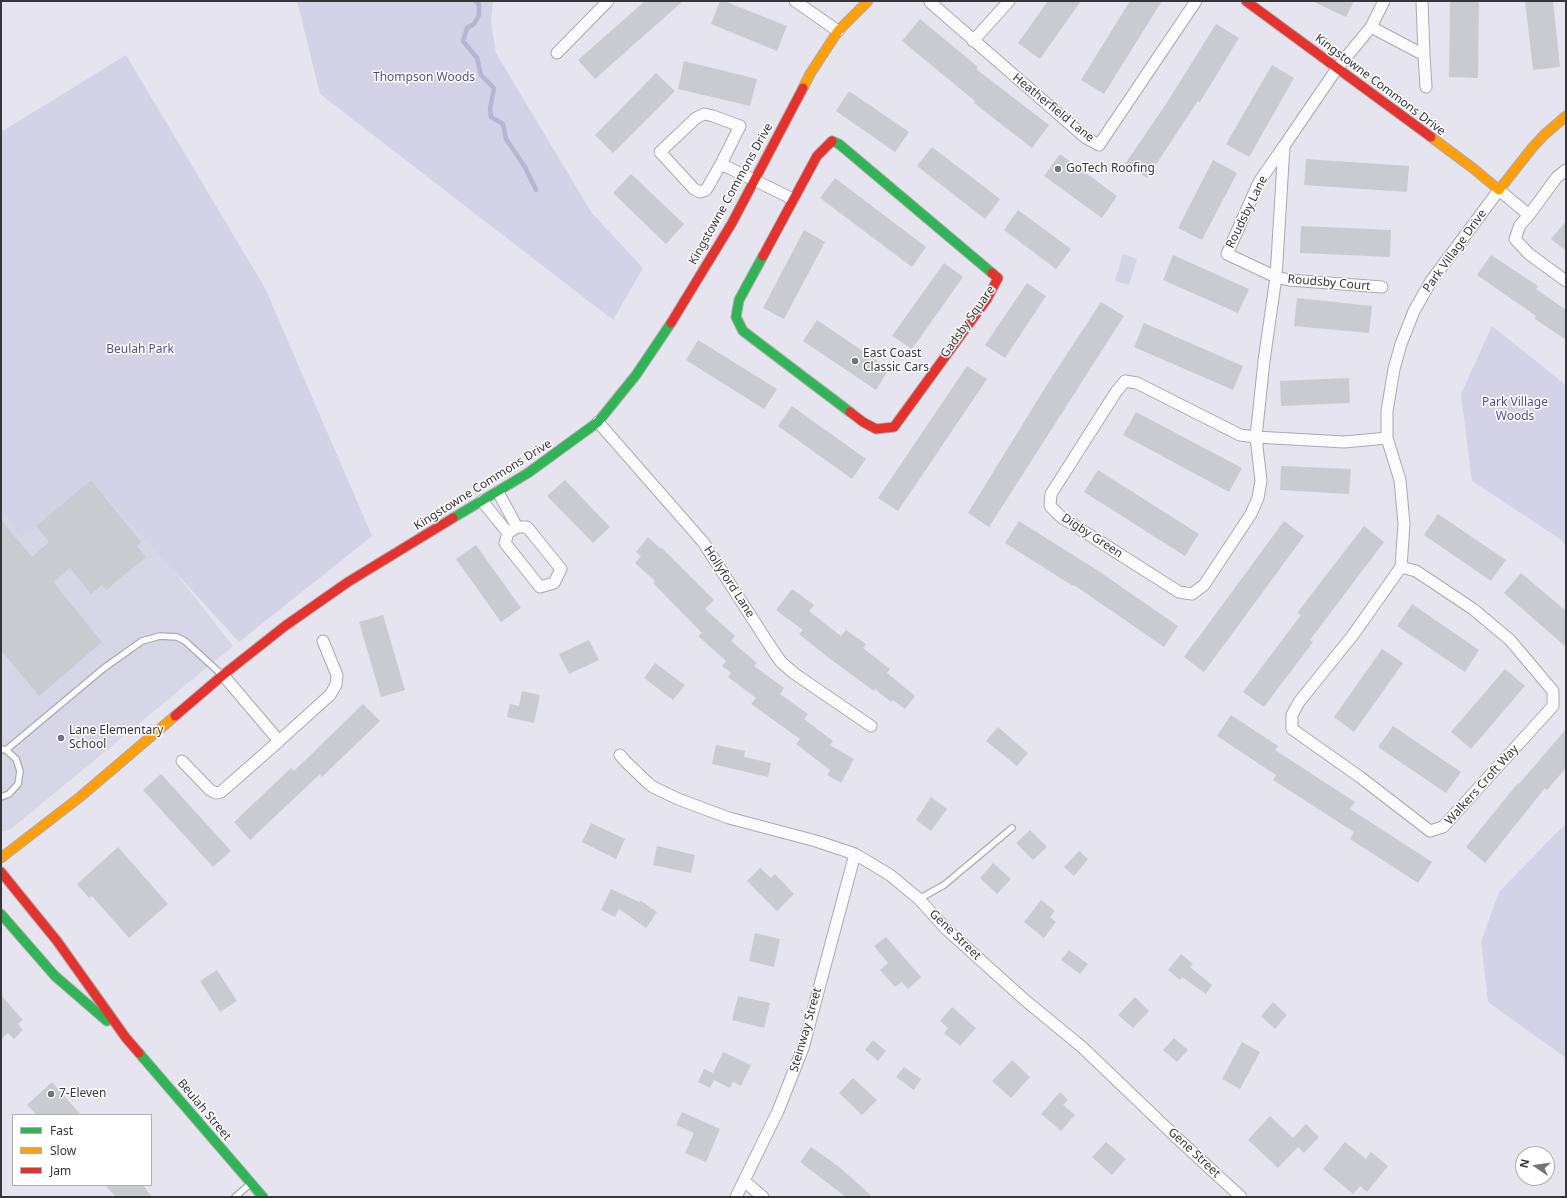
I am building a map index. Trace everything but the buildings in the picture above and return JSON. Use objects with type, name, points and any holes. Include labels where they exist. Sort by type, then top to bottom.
[{"type":"street","points":[[557,53],[608,1]]},
{"type":"street","points":[[795,1],[838,31]]},
{"type":"street","name":"Kingstowne Commons Drive","points":[[1,858],[80,797],[223,675],[285,626],[348,582],[528,473],[598,422],[636,375],[675,317],[732,223],[810,74],[838,31],[868,1]]},
{"type":"street","points":[[973,41],[1009,1]]},
{"type":"street","name":"Heatherfield Lane","points":[[930,2],[1086,138],[1100,145],[1196,1]]},
{"type":"street","name":"Kingstowne Commons Drive","points":[[1246,1],[1338,67],[1474,169],[1499,190]]},
{"type":"street","name":"Roudsby Lane","points":[[1276,277],[1227,254],[1259,182],[1312,107],[1338,67],[1371,27],[1384,1]]},
{"type":"street","points":[[1422,1],[1426,87]]},
{"type":"street","points":[[1371,27],[1424,55]]},
{"type":"street","points":[[704,114],[740,126],[721,164],[706,190],[700,192],[694,189],[660,152],[696,118],[704,114]]},
{"type":"street","name":"Park Village Drive","points":[[1401,567],[1404,524],[1400,480],[1387,438],[1387,411],[1394,369],[1401,344],[1414,311],[1431,281],[1532,148],[1544,135],[1566,116]]},
{"type":"street","name":"Gadsby Square","points":[[832,141],[839,144],[998,278],[987,299],[894,427],[876,429],[863,422],[743,331],[736,317],[739,300],[793,199],[817,156],[832,141]]},
{"type":"street","name":"Roudsby Lane","points":[[1256,438],[1264,361],[1276,277],[1284,146]]},
{"type":"street","points":[[721,164],[793,199]]},
{"type":"street","points":[[1566,170],[1557,177],[1520,226],[1515,239],[1528,254],[1566,282]]},
{"type":"street","points":[[1499,190],[1529,215]]},
{"type":"street","name":"Roudsby Court","points":[[1276,277],[1289,280],[1382,288]]},
{"type":"street","name":"Digby Green","points":[[1256,438],[1261,481],[1258,498],[1251,514],[1204,584],[1192,594],[1179,592],[1061,517],[1050,506],[1051,494],[1116,392],[1125,381],[1137,383],[1240,435],[1256,438],[1344,442],[1387,438]]},
{"type":"street","name":"Hollyford Lane","points":[[598,422],[703,542],[772,649],[782,662],[795,674],[871,726]]},
{"type":"street","points":[[498,492],[512,530],[505,543],[540,587],[554,583],[561,569],[527,527],[512,530]]},
{"type":"street","points":[[482,501],[512,530]]},
{"type":"street","name":"Walkers Croft Way","points":[[1401,567],[1416,571],[1479,614],[1510,640],[1553,691],[1553,706],[1443,827],[1430,831],[1360,777],[1292,729],[1292,715],[1299,702],[1353,635],[1401,567]]},
{"type":"street","points":[[182,761],[210,790],[221,792],[330,695],[336,685],[337,675],[323,641]]},
{"type":"street","points":[[223,675],[279,741]]},
{"type":"street","name":"Gene Street","points":[[620,755],[648,783],[678,799],[730,818],[816,841],[855,854],[890,875],[919,899],[946,929],[1026,1001],[1082,1047],[1241,1197]]},
{"type":"street","name":"Steinway Street","points":[[736,1197],[778,1110],[803,1048],[855,854]]},
{"type":"street","name":"Beulah Street","points":[[1,872],[58,941],[126,1038]]},
{"type":"street","name":"Beulah Street","points":[[1,914],[55,976],[126,1038],[263,1197]]},
{"type":"street","points":[[744,1181],[763,1197]]},
{"type":"lane","points":[[1,797],[9,794],[18,784],[20,771],[16,759],[4,750],[104,668],[142,641],[160,636],[177,637],[185,642],[223,675]]},
{"type":"lane","points":[[919,899],[944,885],[1012,828]]},
{"type":"lane","points":[[235,1197],[251,1183]]},
{"type":"shaded area","name":"Lane Elementary School","points":[[91,480],[124,507],[233,646],[11,829],[1,832],[1,511],[21,537]]},
{"type":"green space","name":"Thompson Woods","points":[[297,1],[493,1],[491,22],[496,53],[591,212],[643,268],[613,320],[320,94]]},
{"type":"green space","name":"Beulah Park","points":[[126,55],[265,288],[372,536],[239,642],[91,480],[21,538],[1,511],[1,132]]},
{"type":"green space","points":[[1123,254],[1137,259],[1129,285],[1115,281]]},
{"type":"green space","name":"Park Village Woods","points":[[1492,326],[1566,385],[1566,545],[1560,539],[1472,481],[1461,394]]},
{"type":"green space","points":[[1566,823],[1566,1058],[1488,1002],[1481,942],[1499,892]]},
{"type":"waterway","points":[[475,1],[479,4],[479,15],[474,24],[467,28],[463,41],[477,58],[481,75],[494,88],[490,109],[491,117],[503,124],[506,139],[525,167],[536,190]]},
{"type":"traffic: fast","points":[[832,141],[839,144],[992,273]]},
{"type":"traffic: fast","points":[[763,256],[739,300],[736,317],[743,331],[850,412]]},
{"type":"traffic: fast","points":[[453,518],[528,473],[598,422],[636,375],[671,323]]},
{"type":"traffic: fast","points":[[1,914],[55,976],[107,1021]]},
{"type":"traffic: fast","points":[[139,1053],[263,1197]]},
{"type":"traffic: slow","points":[[803,88],[810,74],[838,31],[868,1]]},
{"type":"traffic: slow","points":[[1431,137],[1499,190],[1532,148],[1544,135],[1566,116]]},
{"type":"traffic: slow","points":[[1,858],[80,797],[175,716]]},
{"type":"traffic: jam","points":[[1246,1],[1431,137]]},
{"type":"traffic: jam","points":[[671,323],[732,223],[803,88]]},
{"type":"traffic: jam","points":[[763,256],[817,156],[832,141]]},
{"type":"traffic: jam","points":[[850,412],[863,422],[876,429],[894,427],[987,299],[998,278],[992,273]]},
{"type":"traffic: jam","points":[[175,716],[223,675],[285,626],[348,582],[453,518]]},
{"type":"traffic: jam","points":[[1,872],[57,941],[126,1038],[139,1053]]},
{"type":"place","name":"GoTech Roofing","points":[[1058,169]]},
{"type":"place","name":"East Coast Classic Cars","points":[[855,361]]},
{"type":"place","name":"Lane Elementary School","points":[[61,738]]},
{"type":"place","name":"7-Eleven","points":[[51,1094]]}]
